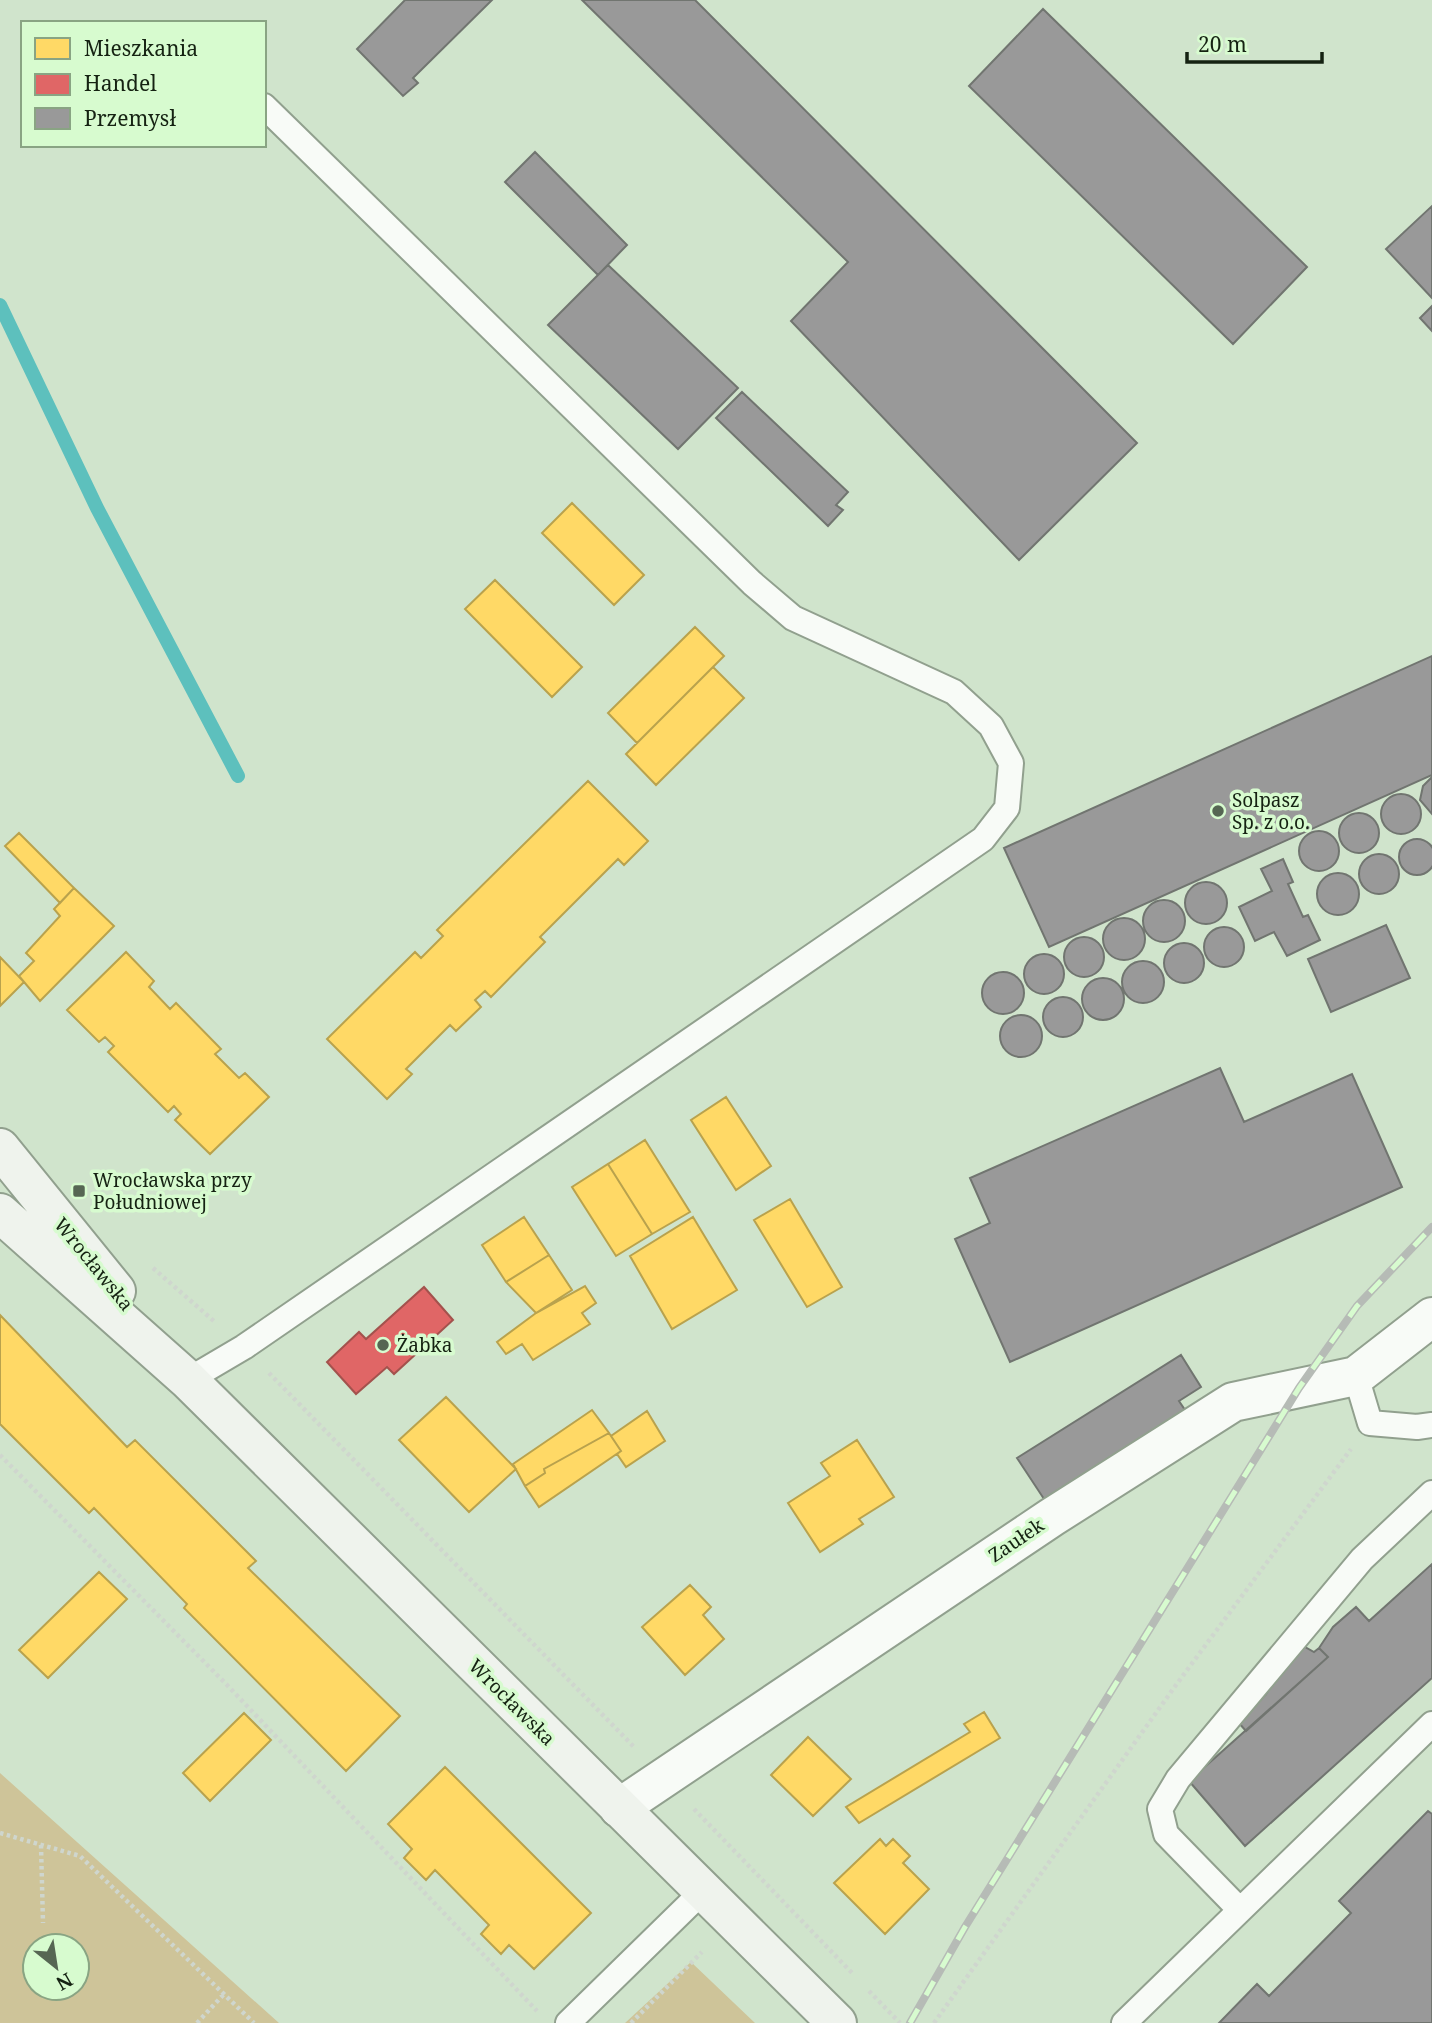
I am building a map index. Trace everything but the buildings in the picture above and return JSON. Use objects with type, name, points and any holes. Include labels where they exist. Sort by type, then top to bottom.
[{"type":"street","name":"Wrocławska","points":[[3,1159],[188,1380]]},
{"type":"street","name":"Wrocławska","points":[[0,1213],[188,1380],[837,2023]]},
{"type":"street","name":"Zaułek","points":[[619,1808],[1052,1517],[1233,1402],[1356,1376],[1432,1317]]},
{"type":"lane","points":[[188,1380],[244,1347],[983,839],[1007,808],[1011,763],[991,726],[954,692],[793,618],[752,583],[266,109]]},
{"type":"lane","points":[[1356,1376],[1370,1423],[1417,1427],[1432,1425]]},
{"type":"lane","points":[[1240,1910],[1166,1834],[1160,1809],[1178,1779],[1362,1559],[1432,1493]]},
{"type":"lane","points":[[1124,2023],[1429,1731]]},
{"type":"lane","points":[[568,2023],[703,1891]]},
{"type":"path","points":[[149,1265],[244,1347],[900,2023]]},
{"type":"path","points":[[934,2023],[1176,1685],[1370,1423]]},
{"type":"path","points":[[0,1455],[227,1685],[539,2013]]},
{"type":"path","points":[[0,1833],[80,1856],[254,2023]]},
{"type":"path","points":[[41,1844],[43,1923]]},
{"type":"path","points":[[631,2023],[702,1952]]},
{"type":"path","points":[[197,2023],[224,1994]]},
{"type":"shaded area","points":[[0,1773],[279,2023],[0,2023]]},
{"type":"shaded area","points":[[691,1962],[755,2023],[625,2023]]},
{"type":"waterway","points":[[0,305],[97,508],[238,776]]},
{"type":"railway","points":[[910,2023],[965,1927],[1299,1388],[1357,1306],[1432,1227]]},
{"type":"place","name":"Solpasz Sp. z o.o.","points":[[1218,811]]},
{"type":"place","name":"Wrocławska przy Południowej","points":[[79,1191]]},
{"type":"place","name":"Żabka","points":[[383,1345]]}]
